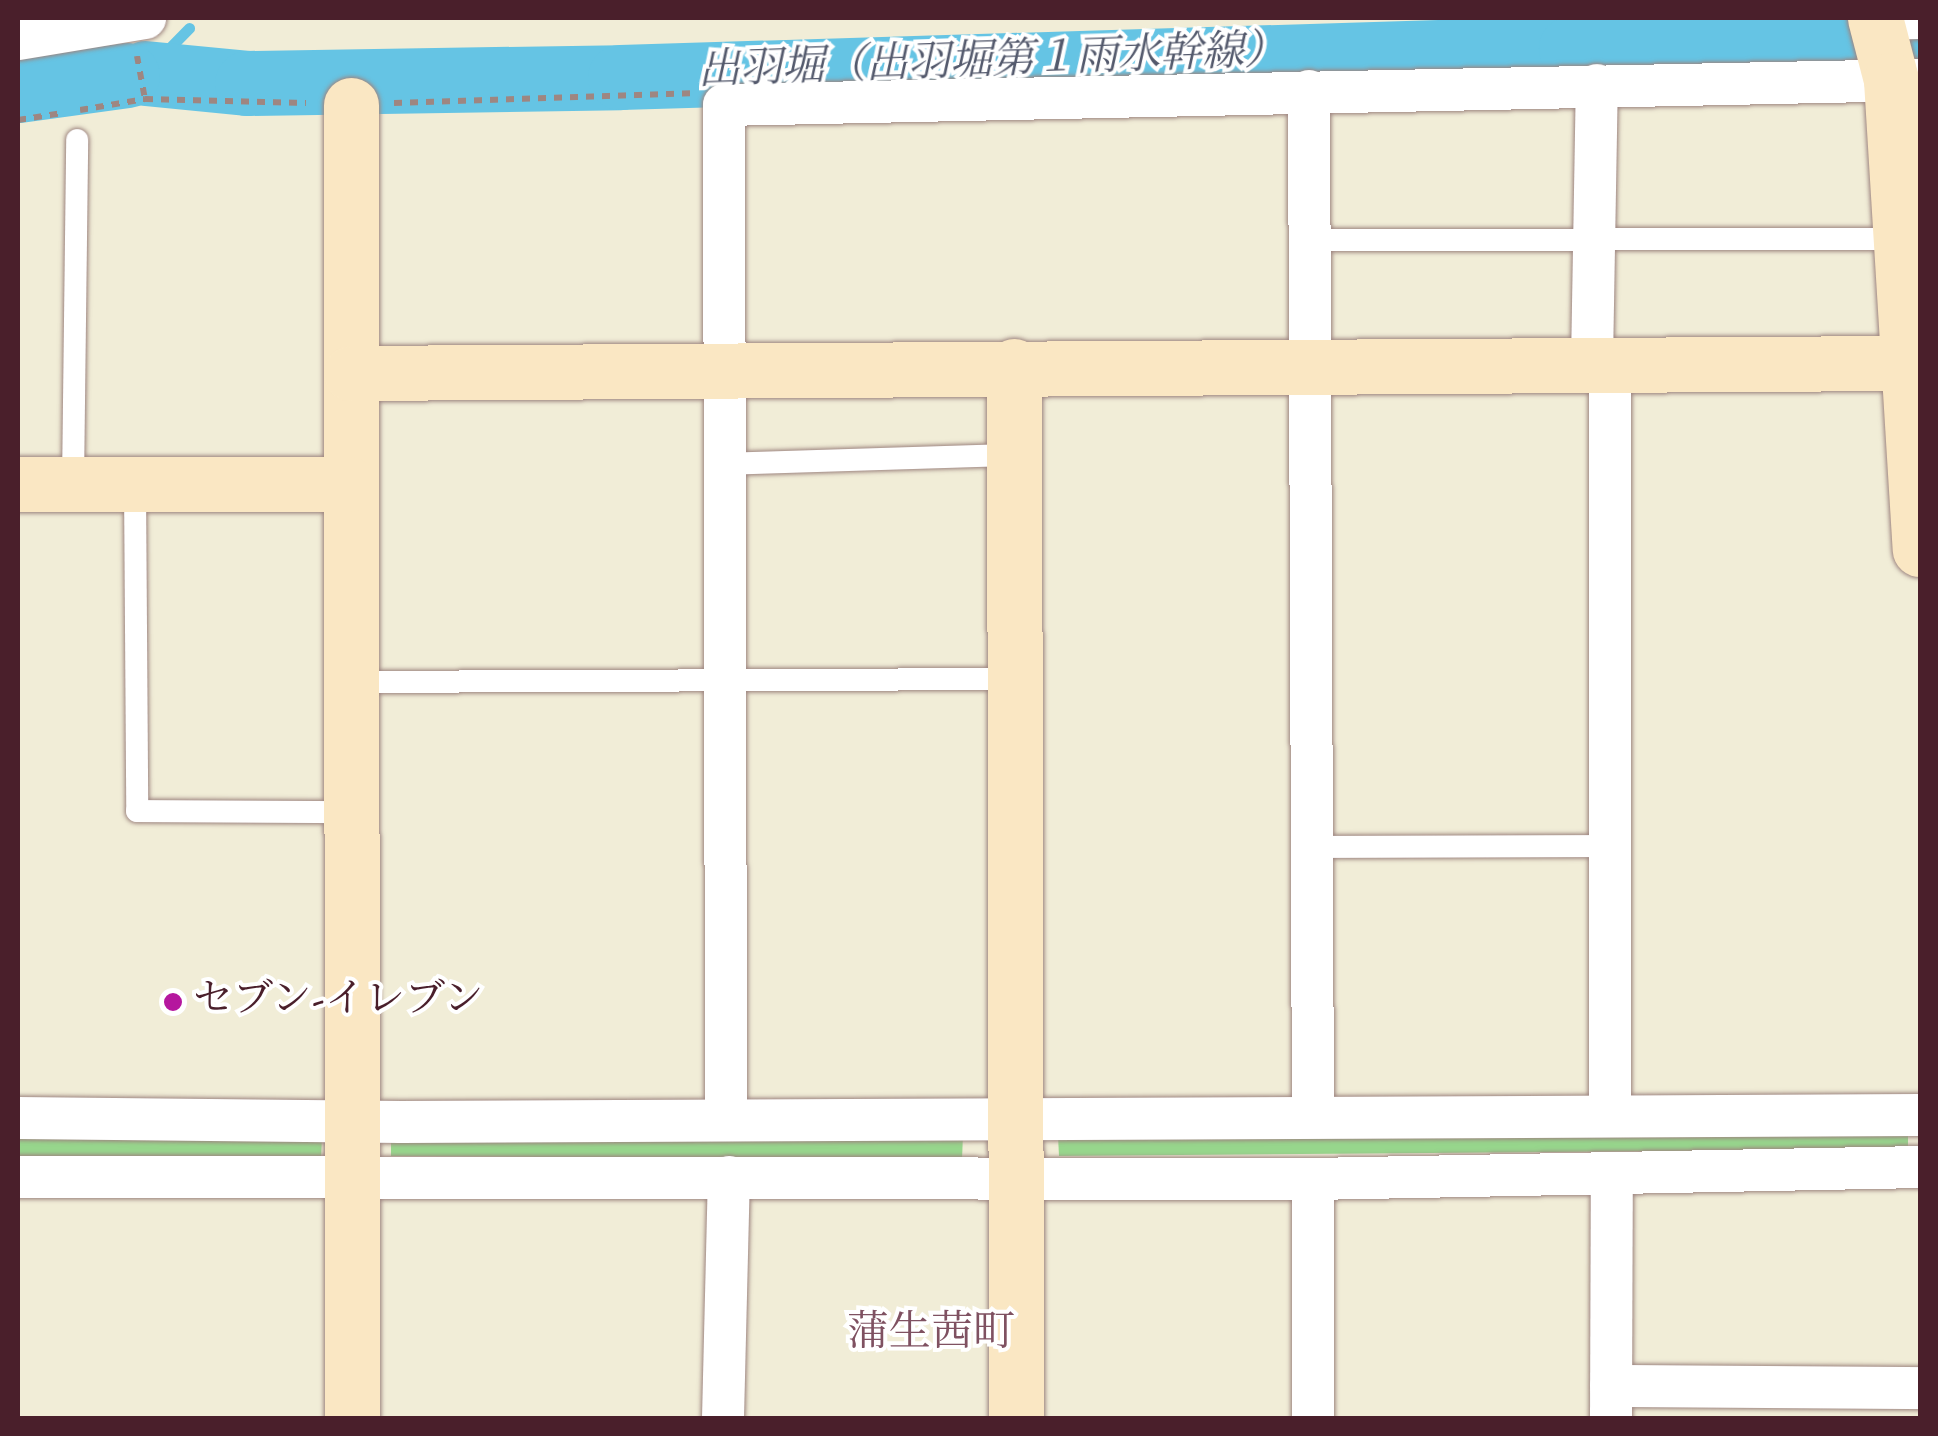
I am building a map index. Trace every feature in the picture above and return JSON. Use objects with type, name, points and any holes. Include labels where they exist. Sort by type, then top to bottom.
[{"type":"street","points":[[18,39],[145,18]]},
{"type":"street","points":[[1891,18],[1906,80],[1900,239],[1915,363],[1920,549]]},
{"type":"street","points":[[726,1119],[724,105],[1906,80]]},
{"type":"street","points":[[1596,85],[1593,240],[1601,364],[1610,1115]]},
{"type":"street","points":[[1309,92],[1313,1116]]},
{"type":"street","points":[[352,105],[352,1418]]},
{"type":"street","points":[[351,372],[1915,363]]},
{"type":"street","points":[[1014,366],[1016,1418]]},
{"type":"street","points":[[18,484],[349,484]]},
{"type":"street","points":[[18,1118],[1920,1115]]},
{"type":"street","points":[[18,1177],[1314,1179],[1920,1167]]},
{"type":"street","points":[[1612,1174],[1611,1402],[1920,1388]]},
{"type":"street","points":[[723,1418],[729,1177]]},
{"type":"street","points":[[1313,1418],[1314,1179]]},
{"type":"lane","points":[[72,484],[77,140]]},
{"type":"lane","points":[[1312,240],[1900,239]]},
{"type":"lane","points":[[724,464],[1014,455]]},
{"type":"lane","points":[[135,485],[137,810],[350,812]]},
{"type":"lane","points":[[350,682],[1016,679]]},
{"type":"lane","points":[[1314,846],[1607,846]]},
{"type":"path","points":[[145,100],[352,105],[704,93],[724,105]]},
{"type":"green space","points":[[1908,1130],[1908,1149],[1059,1156],[1058,1136]]},
{"type":"green space","points":[[963,1134],[962,1160],[391,1156],[391,1137]]},
{"type":"green space","points":[[322,1137],[321,1160],[18,1160],[18,1138]]},
{"type":"waterway","points":[[145,73],[189,28]]},
{"type":"waterway","name":"出羽堀（出羽堀第１雨水幹線）","points":[[145,73],[247,83],[620,77],[1571,48],[1841,48]]},
{"type":"waterway","name":"出羽堀（出羽堀第１雨水幹線）","points":[[18,90],[127,75]]},
{"type":"place","name":"セブン-イレブン","points":[[173,1002]]},
{"type":"district","name":"蒲生茜町","points":[[931,1335]]}]
